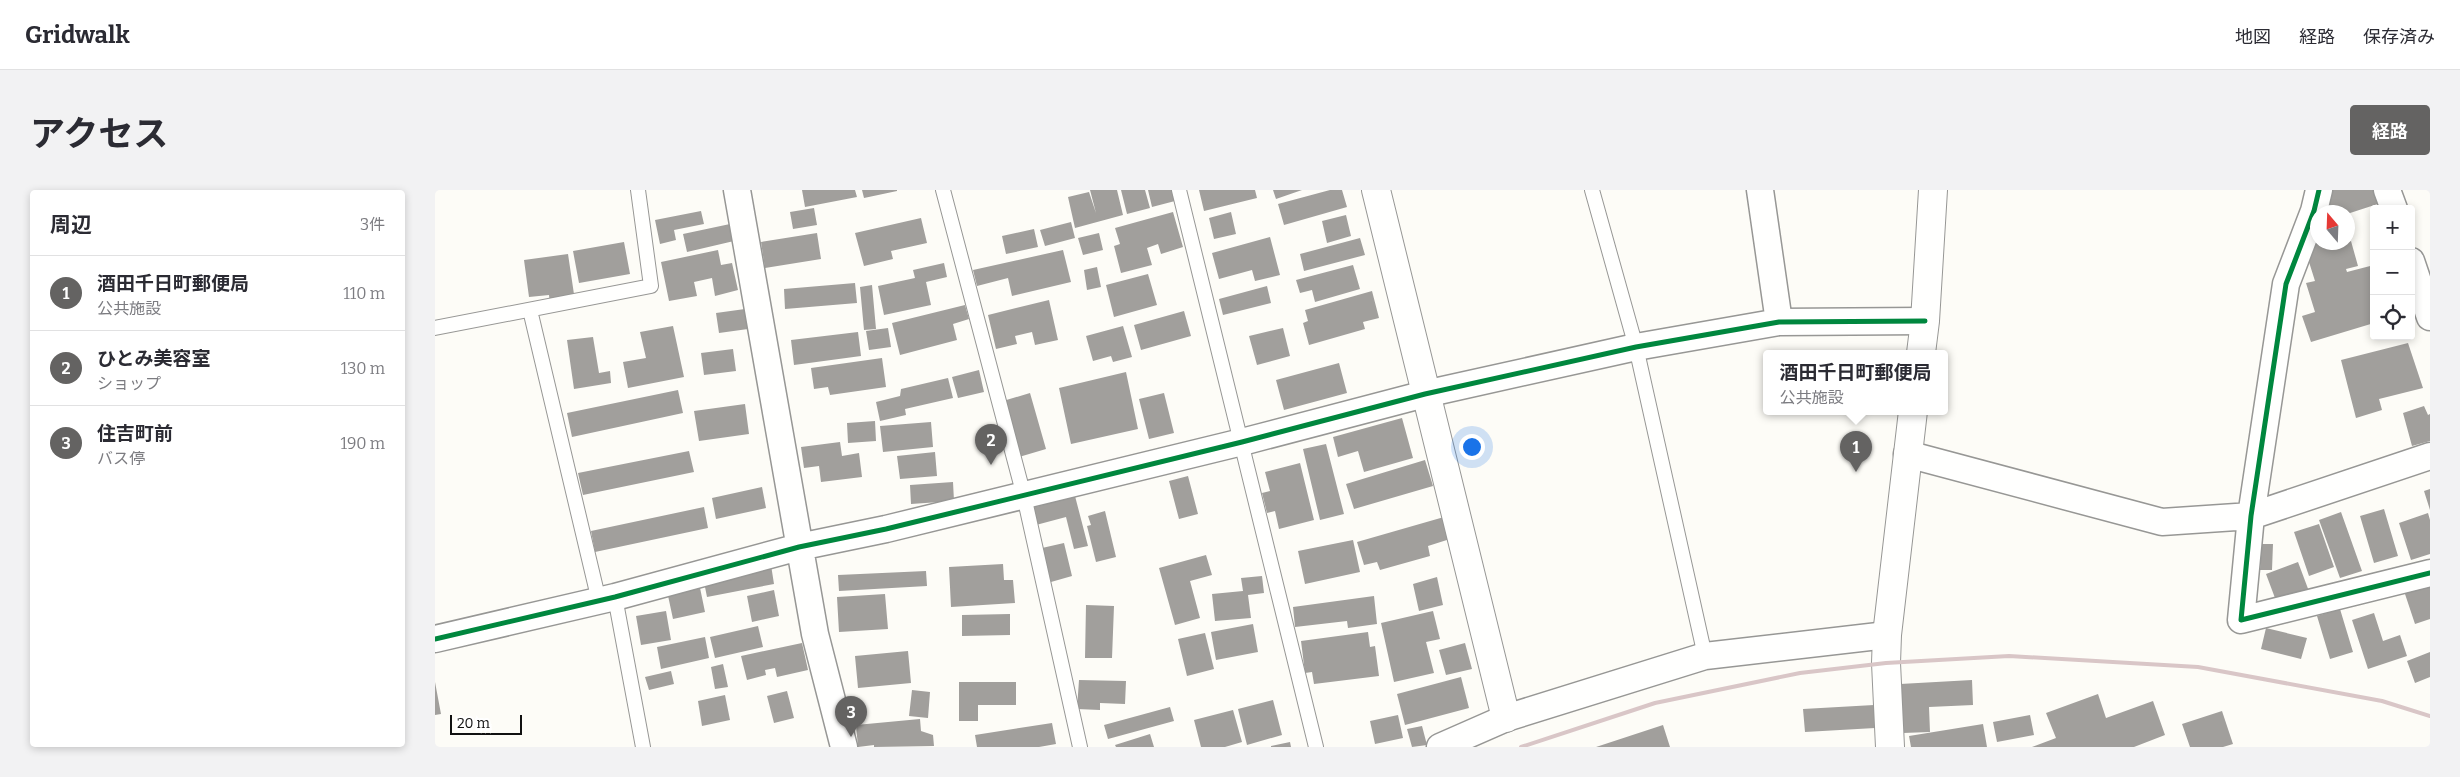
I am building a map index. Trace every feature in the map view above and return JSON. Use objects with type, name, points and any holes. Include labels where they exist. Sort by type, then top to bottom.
[{"type":"street","points":[[740,190],[815,634],[844,747]]},
{"type":"street","points":[[1375,190],[1506,718]]},
{"type":"street","points":[[1760,190],[1779,322]]},
{"type":"street","points":[[1921,350],[1925,321],[1933,190]]},
{"type":"street","points":[[2319,190],[2314,211],[2286,284],[2251,516],[2241,620],[2430,573]]},
{"type":"street","points":[[2387,190],[2392,205]]},
{"type":"street","points":[[2415,273],[2430,316]]},
{"type":"street","points":[[435,639],[607,599],[799,546],[1024,496],[1425,394],[1636,347],[1779,322],[1925,321]]},
{"type":"street","points":[[1890,747],[1886,662],[1887,635],[1912,415]]},
{"type":"street","points":[[1907,454],[2162,522],[2251,516],[2430,456]]},
{"type":"street","points":[[1440,747],[1506,718],[1705,656],[1887,635]]},
{"type":"lane","points":[[435,328],[651,286],[638,190]]},
{"type":"lane","points":[[943,190],[1024,496],[1081,747]]},
{"type":"lane","points":[[1179,190],[1316,747]]},
{"type":"lane","points":[[1592,190],[1636,347],[1705,656]]},
{"type":"lane","points":[[530,310],[607,599],[643,747]]},
{"type":"building","points":[[802,190],[855,190],[857,197],[805,207]]},
{"type":"building","points":[[862,190],[897,190],[897,191],[864,198]]},
{"type":"building","points":[[1090,190],[1117,190],[1123,215],[1075,228],[1068,197],[1089,192],[1096,213]]},
{"type":"building","points":[[1121,190],[1145,190],[1150,208],[1127,214]]},
{"type":"building","points":[[1148,190],[1172,190],[1175,201],[1152,207]]},
{"type":"building","points":[[1199,190],[1255,190],[1257,198],[1204,211]]},
{"type":"building","points":[[1273,190],[1302,190],[1276,199]]},
{"type":"building","points":[[1330,190],[1342,190],[1347,207],[1284,225],[1278,204]]},
{"type":"building","points":[[2323,190],[2387,190],[2390,200],[2355,211],[2355,205],[2319,205]]},
{"type":"building","points":[[814,208],[817,225],[793,229],[790,212]]},
{"type":"building","points":[[701,211],[704,224],[674,230],[676,240],[660,244],[655,220]]},
{"type":"building","points":[[1173,212],[1183,247],[1161,254],[1158,244],[1147,248],[1152,265],[1121,273],[1114,246],[1120,244],[1115,228]]},
{"type":"building","points":[[1231,212],[1236,234],[1214,239],[1209,218]]},
{"type":"building","points":[[1346,215],[1351,236],[1327,243],[1322,221]]},
{"type":"building","points":[[921,218],[927,243],[891,251],[893,259],[864,266],[855,233]]},
{"type":"building","points":[[1071,222],[1075,238],[1045,246],[1040,230]]},
{"type":"building","points":[[730,224],[734,241],[687,252],[683,234]]},
{"type":"building","points":[[1034,229],[1038,247],[1006,254],[1002,236]]},
{"type":"building","points":[[817,233],[821,259],[765,268],[761,242]]},
{"type":"building","points":[[1099,233],[1103,250],[1083,255],[1078,238]]},
{"type":"building","points":[[1270,237],[1280,275],[1255,281],[1252,270],[1219,279],[1212,253]]},
{"type":"building","points":[[1360,238],[1365,255],[1304,271],[1300,254]]},
{"type":"building","points":[[2310,240],[2310,250],[2354,250],[2358,266],[2346,269],[2347,272],[2370,266],[2370,324],[2311,342],[2302,316],[2315,312],[2306,283],[2315,281],[2303,243]]},
{"type":"building","points":[[624,242],[630,274],[579,283],[573,251]]},
{"type":"building","points":[[718,250],[721,265],[732,263],[738,290],[715,296],[712,278],[694,282],[697,296],[669,301],[661,262]]},
{"type":"building","points":[[1063,250],[1071,282],[1012,296],[1008,278],[977,286],[973,270]]},
{"type":"building","points":[[568,254],[575,301],[550,305],[549,295],[529,297],[524,260]]},
{"type":"building","points":[[944,263],[947,277],[926,282],[931,305],[884,315],[878,286],[915,278],[913,270]]},
{"type":"building","points":[[1353,265],[1360,289],[1315,302],[1312,290],[1300,293],[1296,280]]},
{"type":"building","points":[[1097,267],[1101,287],[1087,290],[1084,270]]},
{"type":"building","points":[[1148,274],[1157,305],[1114,317],[1106,285]]},
{"type":"building","points":[[855,283],[857,303],[785,309],[784,289]]},
{"type":"building","points":[[872,285],[876,329],[864,330],[860,287]]},
{"type":"building","points":[[1267,286],[1271,303],[1223,315],[1219,299]]},
{"type":"building","points":[[1372,291],[1379,318],[1363,322],[1365,329],[1309,345],[1303,323],[1308,321],[1305,310]]},
{"type":"building","points":[[1049,300],[1058,340],[1035,345],[1032,332],[1015,336],[1017,344],[996,349],[988,315]]},
{"type":"building","points":[[965,305],[969,319],[953,324],[957,340],[900,355],[892,323]]},
{"type":"building","points":[[745,309],[748,329],[719,333],[716,313]]},
{"type":"building","points":[[1184,311],[1191,336],[1141,350],[1134,325]]},
{"type":"building","points":[[673,326],[684,377],[628,388],[623,362],[646,358],[640,332]]},
{"type":"building","points":[[1123,326],[1132,357],[1113,362],[1111,356],[1093,361],[1086,336]]},
{"type":"building","points":[[888,328],[891,347],[869,350],[866,331]]},
{"type":"building","points":[[1283,328],[1290,356],[1257,365],[1249,336]]},
{"type":"building","points":[[858,332],[861,356],[794,365],[791,340]]},
{"type":"building","points":[[593,337],[599,373],[610,371],[611,383],[574,389],[567,340]]},
{"type":"building","points":[[2408,343],[2423,388],[2379,399],[2382,410],[2356,418],[2341,360]]},
{"type":"building","points":[[733,349],[736,371],[704,375],[701,353]]},
{"type":"building","points":[[882,358],[886,387],[830,395],[828,387],[814,389],[811,368]]},
{"type":"building","points":[[1339,363],[1347,393],[1284,410],[1276,380]]},
{"type":"building","points":[[979,370],[984,392],[958,398],[952,377]]},
{"type":"building","points":[[1126,372],[1138,429],[1071,444],[1059,388]]},
{"type":"building","points":[[948,378],[953,398],[905,409],[906,415],[880,421],[876,402],[900,396],[901,389]]},
{"type":"building","points":[[678,390],[683,413],[572,437],[567,413]]},
{"type":"building","points":[[1030,393],[1046,449],[1019,457],[1003,401]]},
{"type":"building","points":[[1164,393],[1174,433],[1149,439],[1139,399]]},
{"type":"building","points":[[745,404],[749,434],[699,441],[694,411]]},
{"type":"building","points":[[2424,406],[2428,415],[2430,414],[2430,441],[2412,446],[2403,413]]},
{"type":"building","points":[[1402,418],[1413,458],[1364,472],[1358,451],[1338,457],[1333,437]]},
{"type":"building","points":[[875,421],[876,441],[848,443],[847,423]]},
{"type":"building","points":[[931,422],[933,447],[883,452],[880,426]]},
{"type":"building","points":[[840,442],[842,456],[859,453],[862,477],[821,482],[819,466],[804,468],[801,447]]},
{"type":"building","points":[[1326,444],[1344,514],[1320,520],[1303,449]]},
{"type":"building","points":[[689,451],[694,472],[583,495],[578,473]]},
{"type":"building","points":[[935,452],[937,476],[900,479],[897,456]]},
{"type":"building","points":[[1425,460],[1433,486],[1354,509],[1346,484]]},
{"type":"building","points":[[1300,463],[1314,520],[1279,529],[1275,511],[1267,513],[1262,493],[1270,491],[1265,472]]},
{"type":"building","points":[[1188,476],[1198,514],[1179,519],[1169,481]]},
{"type":"building","points":[[953,482],[954,501],[911,504],[910,485]]},
{"type":"building","points":[[762,487],[766,508],[716,519],[712,498]]},
{"type":"building","points":[[2430,489],[2430,510],[2424,491]]},
{"type":"building","points":[[1075,496],[1088,546],[1074,549],[1066,517],[1036,525],[1032,508]]},
{"type":"building","points":[[704,507],[708,528],[595,552],[591,531]]},
{"type":"building","points":[[2384,509],[2398,556],[2374,563],[2360,516]]},
{"type":"building","points":[[1105,511],[1116,557],[1096,562],[1087,526],[1091,525],[1088,516]]},
{"type":"building","points":[[2341,512],[2362,571],[2340,578],[2319,520]]},
{"type":"building","points":[[2428,513],[2430,520],[2430,554],[2411,560],[2399,523]]},
{"type":"building","points":[[1444,517],[1450,539],[1428,546],[1430,556],[1380,570],[1377,562],[1364,565],[1357,542]]},
{"type":"building","points":[[2319,524],[2334,567],[2309,576],[2294,532]]},
{"type":"building","points":[[1353,540],[1360,572],[1305,584],[1298,551]]},
{"type":"building","points":[[1064,543],[1072,576],[1051,582],[1042,548]]},
{"type":"building","points":[[2262,544],[2273,544],[2272,570],[2260,570]]},
{"type":"building","points":[[1206,555],[1212,575],[1190,581],[1200,618],[1175,625],[1159,568]]},
{"type":"building","points":[[2298,562],[2310,594],[2278,606],[2266,574]]},
{"type":"building","points":[[1003,564],[1004,580],[1013,580],[1015,603],[951,607],[949,567]]},
{"type":"building","points":[[771,565],[774,584],[707,597],[703,577]]},
{"type":"building","points":[[926,571],[927,586],[839,591],[838,575]]},
{"type":"building","points":[[1262,576],[1264,593],[1248,595],[1251,618],[1215,621],[1212,594],[1243,591],[1241,578]]},
{"type":"building","points":[[1437,577],[1443,605],[1419,611],[1413,584]]},
{"type":"building","points":[[2430,577],[2430,619],[2415,624],[2402,585]]},
{"type":"building","points":[[699,583],[705,612],[673,619],[667,591]]},
{"type":"building","points":[[774,590],[779,616],[752,622],[747,596]]},
{"type":"building","points":[[885,594],[888,629],[839,632],[837,597]]},
{"type":"building","points":[[1374,596],[1377,624],[1348,628],[1347,621],[1295,627],[1293,607]]},
{"type":"building","points":[[1086,605],[1114,606],[1112,658],[1085,658]]},
{"type":"building","points":[[2340,609],[2353,652],[2330,659],[2317,616]]},
{"type":"building","points":[[666,611],[671,640],[641,645],[636,616]]},
{"type":"building","points":[[1433,611],[1440,639],[1426,642],[1434,673],[1394,682],[1381,623]]},
{"type":"building","points":[[2374,613],[2383,641],[2400,635],[2407,656],[2368,669],[2352,620]]},
{"type":"building","points":[[1010,614],[1010,635],[962,636],[962,615]]},
{"type":"building","points":[[1253,624],[1258,652],[1216,660],[1211,632]]},
{"type":"building","points":[[758,626],[763,647],[715,658],[710,637]]},
{"type":"building","points":[[2266,628],[2307,638],[2301,659],[2261,649]]},
{"type":"building","points":[[1368,632],[1370,647],[1375,646],[1379,676],[1314,684],[1312,672],[1305,673],[1301,641]]},
{"type":"building","points":[[1205,633],[1214,669],[1187,676],[1178,639]]},
{"type":"building","points":[[705,637],[709,658],[661,669],[657,647]]},
{"type":"building","points":[[802,643],[808,670],[777,677],[775,668],[765,670],[766,675],[747,680],[741,656]]},
{"type":"building","points":[[1465,643],[1472,669],[1446,675],[1439,650]]},
{"type":"building","points":[[908,651],[911,683],[858,688],[855,656]]},
{"type":"building","points":[[2430,652],[2430,677],[2415,683],[2407,661]]},
{"type":"building","points":[[723,664],[728,687],[715,689],[711,667]]},
{"type":"building","points":[[671,671],[674,684],[649,690],[645,677]]},
{"type":"building","points":[[1461,677],[1469,708],[1405,725],[1397,694]]},
{"type":"building","points":[[1079,680],[1126,681],[1125,704],[1100,703],[1100,710],[1077,709]]},
{"type":"building","points":[[1972,680],[1973,705],[1929,707],[1930,732],[1903,733],[1900,684]]},
{"type":"building","points":[[435,682],[441,714],[435,715]]},
{"type":"building","points":[[959,682],[1016,682],[1016,705],[978,705],[978,721],[959,721]]},
{"type":"building","points":[[912,690],[930,692],[928,718],[909,716]]},
{"type":"building","points":[[787,691],[794,718],[774,723],[767,696]]},
{"type":"building","points":[[2098,694],[2106,718],[2153,701],[2165,735],[2134,747],[2032,747],[2056,738],[2046,713]]},
{"type":"building","points":[[725,695],[730,720],[702,726],[698,701]]},
{"type":"building","points":[[1273,700],[1282,735],[1247,745],[1238,709]]},
{"type":"building","points":[[1874,705],[1875,728],[1805,732],[1803,709]]},
{"type":"building","points":[[1170,707],[1174,721],[1108,739],[1104,725]]},
{"type":"building","points":[[1233,710],[1242,742],[1225,747],[1201,747],[1194,720]]},
{"type":"building","points":[[2222,711],[2233,744],[2223,747],[2190,747],[2182,724]]},
{"type":"building","points":[[1398,715],[1403,738],[1375,744],[1370,721]]},
{"type":"building","points":[[2030,715],[2034,735],[1997,742],[1993,722]]},
{"type":"building","points":[[920,719],[921,731],[933,735],[934,746],[874,747],[874,745],[858,747],[856,725]]},
{"type":"building","points":[[1052,723],[1056,744],[1039,747],[977,747],[975,735]]},
{"type":"building","points":[[1983,724],[1987,747],[1911,747],[1909,736]]},
{"type":"building","points":[[1663,725],[1670,747],[1596,747]]},
{"type":"building","points":[[1422,726],[1427,745],[1412,747],[1407,729]]},
{"type":"building","points":[[1150,734],[1154,747],[1116,747],[1115,745]]},
{"type":"building","points":[[1290,742],[1291,747],[1271,747],[1271,746]]},
{"type":"railway","points":[[1521,747],[1655,703],[1800,673],[1886,663],[2009,656],[2198,667],[2382,701],[2430,716]]},
{"type":"cycle path","points":[[2319,190],[2314,211],[2286,284],[2251,516],[2241,620],[2430,573]]},
{"type":"cycle path","points":[[435,639],[615,597],[799,547],[886,529],[1242,442],[1425,394],[1636,347],[1779,322],[1925,321]]},
{"type":"place","name":"ひとみ美容室","points":[[991,465]]},
{"type":"place","name":"酒田千日町郵便局","points":[[1856,472]]},
{"type":"place","name":"住吉町前","points":[[851,737]]}]
